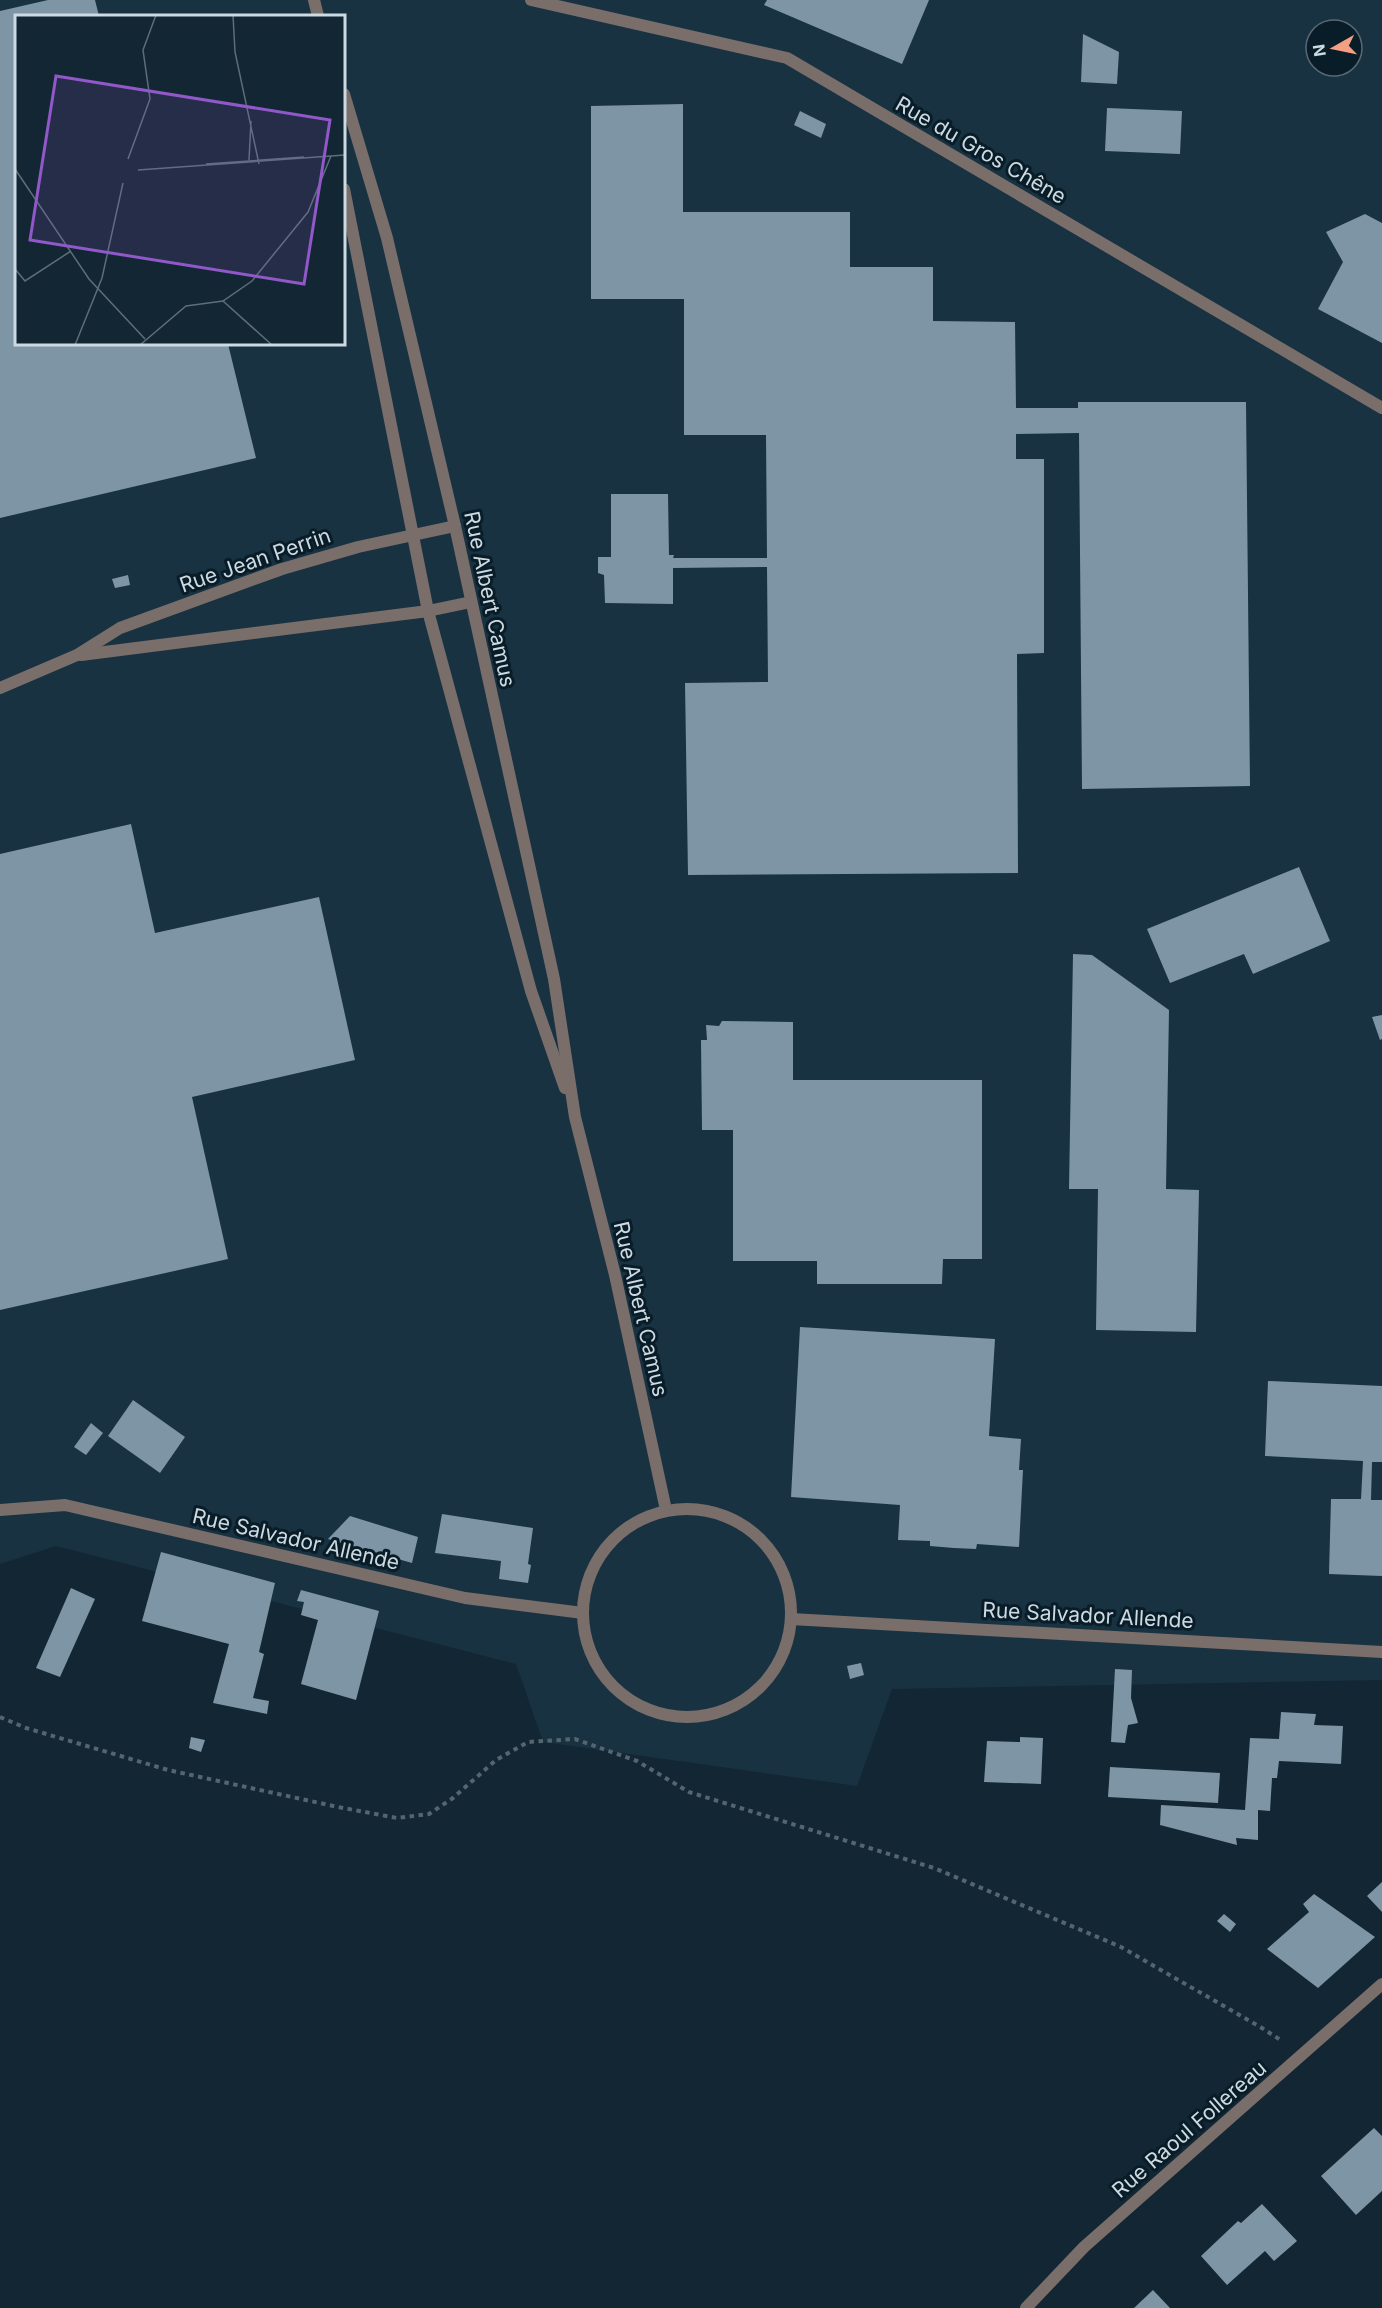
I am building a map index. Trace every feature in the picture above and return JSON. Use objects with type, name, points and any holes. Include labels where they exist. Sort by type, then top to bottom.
[{"type":"street","points":[[314,0],[318,15]]},
{"type":"street","name":"Rue du Gros Chêne","points":[[531,0],[787,58],[1382,408]]},
{"type":"street","name":"Rue Albert Camus","points":[[345,97],[387,238],[455,526],[554,979],[575,1117]]},
{"type":"street","name":"Rue Albert Camus","points":[[345,194],[428,611],[531,991],[575,1117],[615,1275],[666,1510]]},
{"type":"street","name":"Rue Jean Perrin","points":[[0,688],[77,655],[120,628],[261,577],[358,547],[455,526]]},
{"type":"street","name":"Rue Jean Perrin","points":[[77,655],[428,611],[471,602]]},
{"type":"street","name":"Rue Salvador Allende","points":[[0,1510],[65,1505],[465,1598],[583,1612]]},
{"type":"street","points":[[697,1509],[728,1517],[755,1534],[776,1558],[788,1587],[791,1619],[783,1654],[764,1684],[735,1706],[702,1717],[666,1716],[633,1702],[606,1679],[588,1648],[583,1612],[589,1578],[606,1547],[633,1523],[666,1510],[697,1509]]},
{"type":"street","name":"Rue Salvador Allende","points":[[791,1619],[1382,1652]]},
{"type":"street","name":"Rue Raoul Follereau","points":[[1026,2308],[1084,2247],[1382,1984]]},
{"type":"path","points":[[0,1717],[26,1728],[168,1770],[397,1818],[429,1814],[453,1798],[496,1760],[528,1742],[575,1739],[637,1761],[688,1792],[934,1868],[1121,1947],[1262,2028],[1302,2055]]},
{"type":"shaded area","points":[[0,0],[1382,0],[1382,1680],[892,1689],[857,1786],[543,1742],[516,1664],[56,1546],[0,1564]]},
{"type":"building","points":[[48,0],[95,0],[99,15],[15,15],[15,345],[228,345],[256,458],[0,518],[0,11]]},
{"type":"building","points":[[767,0],[929,0],[902,64],[764,5]]},
{"type":"building","points":[[1083,34],[1119,52],[1117,84],[1081,82]]},
{"type":"building","points":[[683,104],[683,212],[850,212],[850,267],[933,267],[933,321],[1015,322],[1016,408],[1078,408],[1078,402],[1246,402],[1250,786],[1082,789],[1079,433],[1016,434],[1016,459],[1044,459],[1044,653],[1017,654],[1018,873],[688,875],[685,683],[768,682],[767,567],[673,568],[673,604],[605,603],[604,575],[598,573],[598,557],[611,557],[611,494],[668,494],[669,555],[674,555],[673,558],[767,558],[766,435],[684,435],[684,299],[591,299],[591,106]]},
{"type":"building","points":[[1107,108],[1182,111],[1180,154],[1105,151]]},
{"type":"building","points":[[800,111],[826,124],[821,138],[794,125]]},
{"type":"building","points":[[1365,214],[1382,223],[1382,343],[1318,309],[1343,262],[1326,232]]},
{"type":"building","points":[[128,575],[130,585],[115,588],[112,579]]},
{"type":"building","points":[[131,824],[155,933],[319,897],[355,1060],[192,1097],[228,1259],[0,1310],[0,854]]},
{"type":"building","points":[[1299,867],[1330,941],[1253,974],[1244,954],[1170,983],[1147,929]]},
{"type":"building","points":[[1073,954],[1092,955],[1169,1010],[1166,1189],[1199,1190],[1196,1332],[1096,1330],[1098,1189],[1069,1189]]},
{"type":"building","points":[[1382,1015],[1382,1039],[1380,1040],[1372,1017]]},
{"type":"building","points":[[722,1021],[793,1022],[793,1080],[982,1080],[982,1259],[943,1259],[942,1284],[817,1284],[817,1261],[733,1261],[733,1130],[702,1130],[701,1040],[707,1040],[706,1025],[719,1026]]},
{"type":"building","points":[[800,1327],[995,1339],[989,1436],[1021,1439],[1019,1470],[1023,1470],[1019,1547],[977,1544],[976,1549],[954,1548],[930,1546],[930,1541],[898,1540],[900,1505],[791,1497]]},
{"type":"building","points":[[1268,1381],[1382,1386],[1382,1462],[1372,1462],[1371,1500],[1382,1500],[1382,1576],[1329,1574],[1331,1499],[1361,1499],[1363,1461],[1265,1456]]},
{"type":"building","points":[[133,1400],[185,1437],[160,1473],[108,1436]]},
{"type":"building","points":[[91,1423],[103,1433],[86,1455],[74,1447]]},
{"type":"building","points":[[442,1514],[533,1528],[528,1583],[499,1579],[501,1561],[435,1553]]},
{"type":"building","points":[[350,1516],[418,1537],[412,1563],[328,1539]]},
{"type":"building","points":[[161,1552],[275,1583],[259,1652],[264,1654],[253,1698],[269,1701],[267,1714],[213,1703],[229,1644],[142,1621]]},
{"type":"building","points":[[71,1588],[95,1599],[60,1677],[36,1668]]},
{"type":"building","points":[[301,1590],[379,1611],[356,1700],[301,1684],[318,1620],[301,1615],[304,1602],[297,1601]]},
{"type":"building","points":[[861,1663],[864,1675],[850,1679],[847,1666]]},
{"type":"building","points":[[1115,1669],[1132,1670],[1131,1698],[1138,1723],[1128,1725],[1125,1743],[1111,1742]]},
{"type":"building","points":[[1281,1712],[1316,1714],[1314,1725],[1343,1726],[1341,1764],[1279,1761],[1277,1778],[1272,1778],[1270,1811],[1258,1810],[1258,1840],[1236,1838],[1237,1845],[1160,1825],[1161,1805],[1245,1810],[1250,1738],[1279,1739]]},
{"type":"building","points":[[191,1737],[205,1740],[201,1752],[189,1748]]},
{"type":"building","points":[[1020,1737],[1043,1738],[1041,1784],[984,1782],[987,1741],[1020,1742]]},
{"type":"building","points":[[1110,1767],[1220,1773],[1218,1803],[1108,1797]]},
{"type":"building","points":[[1382,1882],[1382,1912],[1367,1896]]},
{"type":"building","points":[[1314,1894],[1375,1937],[1318,1988],[1267,1949],[1309,1912],[1303,1904]]},
{"type":"building","points":[[1224,1914],[1236,1924],[1230,1932],[1217,1921]]},
{"type":"building","points":[[1374,2128],[1382,2136],[1382,2191],[1356,2215],[1321,2176]]},
{"type":"building","points":[[1262,2204],[1297,2241],[1274,2261],[1265,2251],[1227,2285],[1201,2256],[1238,2221],[1241,2223]]},
{"type":"building","points":[[1153,2290],[1170,2308],[1134,2308]]}]
